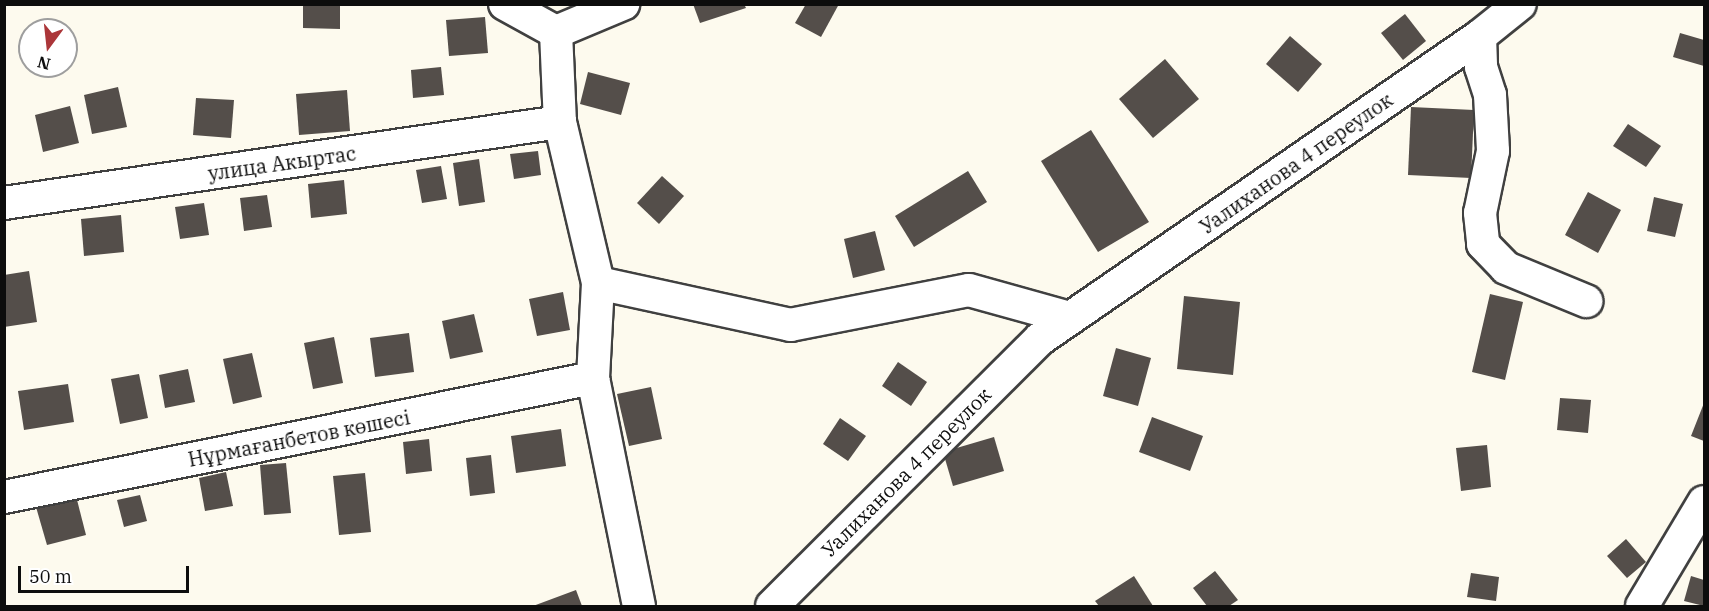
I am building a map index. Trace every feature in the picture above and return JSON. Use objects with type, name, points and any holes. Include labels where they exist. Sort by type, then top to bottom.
[{"type":"street","points":[[505,4],[556,32]]},
{"type":"street","points":[[556,32],[623,4]]},
{"type":"street","name":"Уалиханова 4 переулок","points":[[772,606],[1040,339],[1480,36],[1520,4]]},
{"type":"street","points":[[556,32],[560,122],[598,284],[593,378],[639,606]]},
{"type":"street","points":[[1480,36],[1481,67],[1490,95],[1493,151],[1480,213],[1483,244],[1506,268],[1520,276],[1586,301]]},
{"type":"street","name":"улица Акыртас","points":[[4,203],[560,122]]},
{"type":"street","points":[[598,284],[789,325],[969,290],[1070,318]]},
{"type":"street","name":"Нұрмағанбетов көшесі","points":[[4,497],[593,378]]},
{"type":"street","points":[[1642,606],[1704,502]]},
{"type":"building","points":[[303,4],[340,4],[340,29],[303,28]]},
{"type":"building","points":[[693,4],[744,4],[746,8],[700,23]]},
{"type":"building","points":[[806,4],[839,4],[821,37],[795,23]]},
{"type":"building","points":[[1405,14],[1426,41],[1403,60],[1381,33]]},
{"type":"building","points":[[485,17],[488,53],[449,56],[446,20]]},
{"type":"building","points":[[1680,33],[1704,40],[1704,66],[1673,57]]},
{"type":"building","points":[[1290,36],[1322,64],[1298,92],[1266,64]]},
{"type":"building","points":[[1165,59],[1199,99],[1153,138],[1119,99]]},
{"type":"building","points":[[441,67],[444,95],[413,98],[411,70]]},
{"type":"building","points":[[588,72],[630,83],[621,115],[580,104]]},
{"type":"building","points":[[118,87],[127,127],[92,134],[84,95]]},
{"type":"building","points":[[347,90],[350,131],[299,135],[296,94]]},
{"type":"building","points":[[196,98],[234,100],[231,138],[193,135]]},
{"type":"building","points":[[70,106],[79,143],[43,152],[35,115]]},
{"type":"building","points":[[1411,107],[1474,110],[1471,178],[1408,175]]},
{"type":"building","points":[[1628,124],[1661,146],[1646,167],[1613,146]]},
{"type":"building","points":[[1091,130],[1149,222],[1098,252],[1041,161]]},
{"type":"building","points":[[538,151],[541,175],[514,179],[510,154]]},
{"type":"building","points":[[479,159],[485,202],[459,206],[453,163]]},
{"type":"building","points":[[441,166],[447,199],[422,203],[416,170]]},
{"type":"building","points":[[968,171],[987,202],[914,247],[895,216]]},
{"type":"building","points":[[662,176],[684,196],[659,224],[637,203]]},
{"type":"building","points":[[344,180],[347,214],[311,218],[308,184]]},
{"type":"building","points":[[1588,192],[1621,210],[1598,253],[1565,235]]},
{"type":"building","points":[[267,195],[272,227],[244,231],[240,198]]},
{"type":"building","points":[[1654,197],[1683,204],[1675,237],[1647,231]]},
{"type":"building","points":[[204,203],[209,235],[180,239],[175,207]]},
{"type":"building","points":[[121,215],[124,252],[84,256],[81,219]]},
{"type":"building","points":[[875,231],[885,270],[853,278],[844,239]]},
{"type":"building","points":[[29,271],[37,322],[4,327],[4,275]]},
{"type":"building","points":[[563,292],[570,330],[537,336],[529,299]]},
{"type":"building","points":[[1490,294],[1523,302],[1505,380],[1472,372]]},
{"type":"building","points":[[1184,296],[1240,302],[1233,375],[1177,369]]},
{"type":"building","points":[[474,314],[483,352],[450,359],[442,321]]},
{"type":"building","points":[[409,333],[414,372],[375,377],[370,338]]},
{"type":"building","points":[[334,337],[343,383],[313,389],[304,343]]},
{"type":"building","points":[[1116,348],[1151,358],[1138,406],[1103,396]]},
{"type":"building","points":[[252,353],[262,397],[233,404],[223,359]]},
{"type":"building","points":[[898,362],[927,382],[911,406],[882,386]]},
{"type":"building","points":[[188,369],[195,402],[165,408],[159,375]]},
{"type":"building","points":[[139,374],[148,418],[120,424],[111,379]]},
{"type":"building","points":[[68,384],[74,422],[24,430],[18,391]]},
{"type":"building","points":[[651,387],[662,439],[629,446],[617,394]]},
{"type":"building","points":[[1560,398],[1591,400],[1588,433],[1557,430]]},
{"type":"building","points":[[1704,403],[1704,441],[1691,436]]},
{"type":"building","points":[[1152,417],[1203,436],[1190,471],[1139,452]]},
{"type":"building","points":[[840,418],[866,436],[848,461],[823,444]]},
{"type":"building","points":[[561,429],[566,466],[516,473],[511,436]]},
{"type":"building","points":[[994,437],[1004,471],[953,486],[943,452]]},
{"type":"building","points":[[429,439],[432,471],[406,474],[403,442]]},
{"type":"building","points":[[1487,445],[1491,487],[1461,491],[1456,448]]},
{"type":"building","points":[[491,455],[495,493],[470,496],[466,458]]},
{"type":"building","points":[[286,463],[291,513],[264,515],[260,465]]},
{"type":"building","points":[[226,472],[233,506],[205,511],[199,478]]},
{"type":"building","points":[[365,473],[371,532],[339,535],[333,476]]},
{"type":"building","points":[[140,495],[147,521],[124,527],[117,500]]},
{"type":"building","points":[[76,496],[86,535],[47,545],[36,507]]},
{"type":"building","points":[[1626,539],[1646,562],[1627,578],[1607,556]]},
{"type":"building","points":[[1215,571],[1238,600],[1229,606],[1207,606],[1193,588]]},
{"type":"building","points":[[1471,573],[1499,577],[1496,601],[1467,597]]},
{"type":"building","points":[[1134,576],[1153,606],[1099,606],[1095,601]]},
{"type":"building","points":[[1691,576],[1704,580],[1704,606],[1684,601]]},
{"type":"building","points":[[576,590],[582,606],[533,606]]}]
